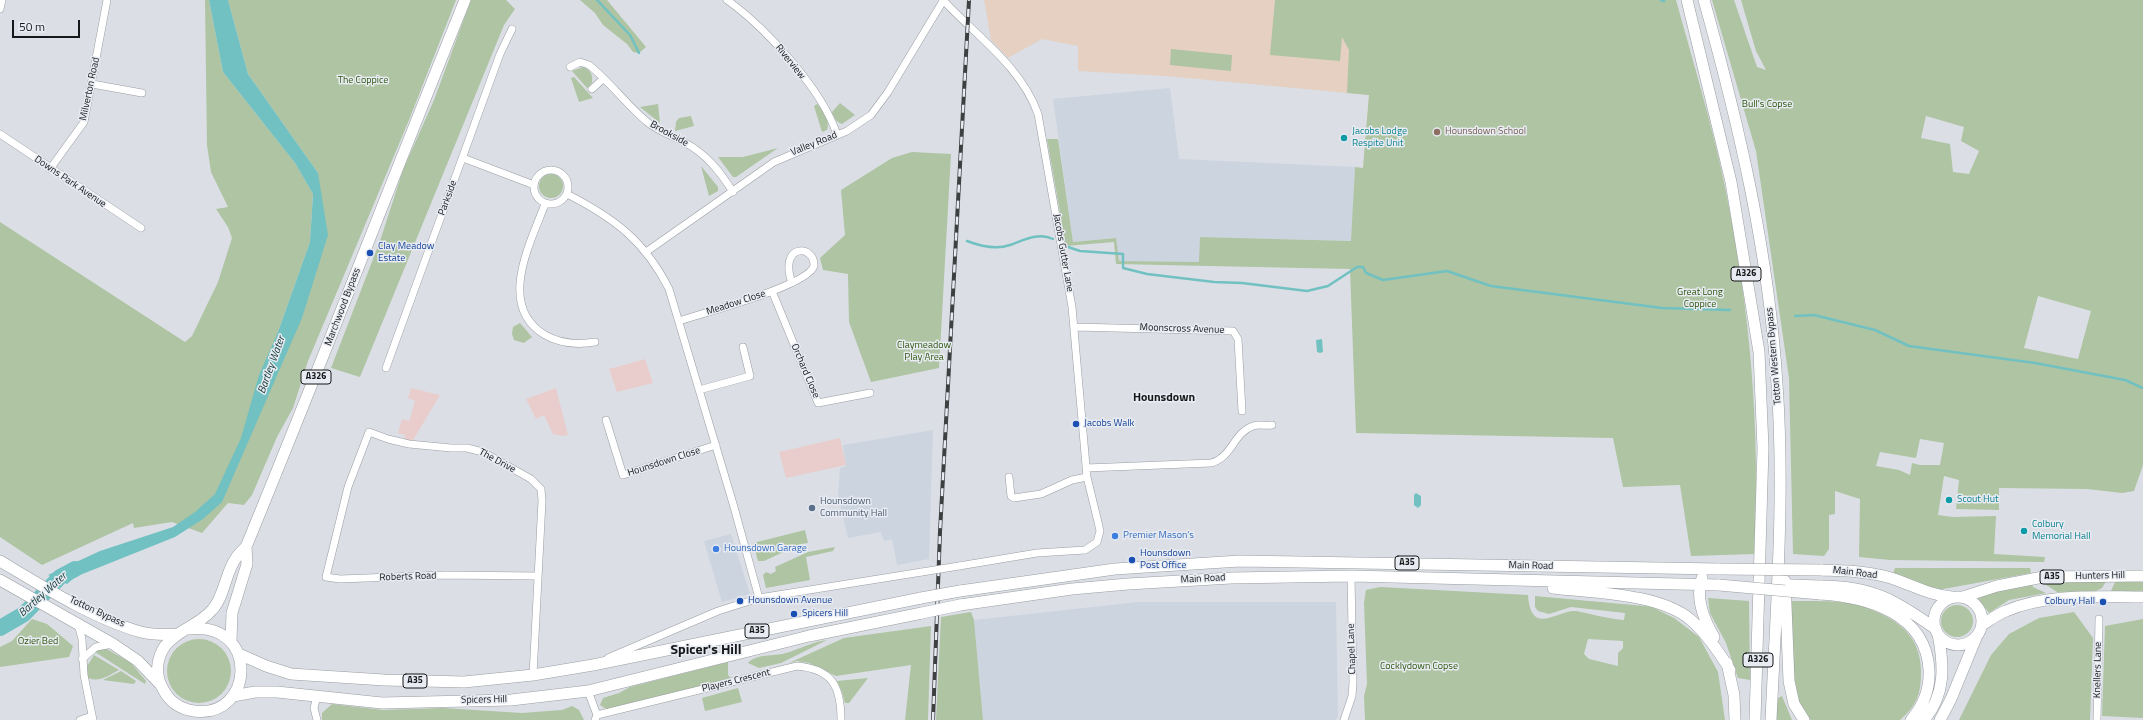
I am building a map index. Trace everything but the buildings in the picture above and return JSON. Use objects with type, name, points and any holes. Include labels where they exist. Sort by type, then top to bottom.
[{"type":"main road","name":"Marchwood Bypass","points":[[189,629],[214,609],[236,558],[246,547],[326,351],[381,205],[464,0]]},
{"type":"main road","name":"Totton Western Bypass","points":[[1687,0],[1731,182],[1759,352],[1763,448],[1755,720]]},
{"type":"main road","name":"Totton Western Bypass","points":[[1704,0],[1751,186],[1764,269],[1778,385],[1780,489],[1777,601],[1771,720]]},
{"type":"main road","points":[[1780,489],[1789,681],[1794,704],[1804,720]]},
{"type":"main road","name":"Marchwood Bypass","points":[[231,641],[232,613],[247,564],[246,547]]},
{"type":"main road","name":"Totton Bypass","points":[[0,561],[37,583],[108,620],[141,632],[163,635],[178,634]]},
{"type":"main road","name":"Main Road","points":[[1106,570],[1240,561],[1855,571],[1890,578],[1936,596],[1958,597]]},
{"type":"main road","points":[[1714,569],[1705,573],[1700,584],[1702,611],[1706,624],[1723,653],[1730,670],[1735,720]]},
{"type":"main road","name":"Spicers Hill","points":[[239,654],[266,666],[291,674],[384,680],[464,682],[533,675],[593,665],[921,598],[1106,570]]},
{"type":"main road","name":"Main Road","points":[[1108,586],[1231,578],[1351,576],[1700,584],[1820,590],[1859,588],[1896,602],[1937,632]]},
{"type":"main road","name":"Hunters Hill","points":[[1958,597],[1997,586],[2043,577],[2143,576]]},
{"type":"main road","name":"Totton Bypass","points":[[0,580],[20,593],[113,644],[138,661],[160,685]]},
{"type":"main road","points":[[1533,581],[1545,587],[1646,599],[1676,610],[1690,619],[1703,632],[1716,647],[1730,670]]},
{"type":"main road","name":"Spicers Hill","points":[[233,696],[255,692],[390,703],[511,700],[588,691],[809,636],[960,605],[1108,586]]},
{"type":"main road","points":[[1820,590],[1870,602],[1901,617],[1917,634],[1927,656],[1929,675],[1926,696],[1911,720]]},
{"type":"main road","points":[[1924,720],[1937,698],[1942,677],[1937,632],[1934,622],[1937,609],[1941,604],[1958,597],[1976,604],[1980,610],[1982,625],[1940,720]]},
{"type":"main road","points":[[1982,625],[2005,611],[2024,605],[2053,600],[2143,597]]},
{"type":"main road","points":[[201,627],[212,629],[231,641],[239,654],[242,676],[233,696],[224,704],[212,710],[194,711],[176,705],[166,696],[160,685],[157,673],[158,662],[162,650],[169,641],[178,634],[189,629],[201,627]]},
{"type":"main road","points":[[1937,632],[1949,643],[1956,645],[1970,642],[1976,638]]},
{"type":"street","points":[[0,9],[2,0]]},
{"type":"street","name":"Milverton Road","points":[[50,169],[84,122],[107,0]]},
{"type":"street","name":"Riverview","points":[[727,0],[756,22],[776,44],[824,106],[837,135]]},
{"type":"street","name":"Valley Road","points":[[646,252],[786,156],[837,135],[862,122],[878,107],[943,0]]},
{"type":"street","name":"Jacobs Gutter Lane","points":[[943,0],[1016,75],[1028,90],[1035,105],[1043,135],[1074,327],[1087,477],[1100,531],[1098,542]]},
{"type":"street","name":"Parkside","points":[[386,368],[500,54],[512,28]]},
{"type":"street","name":"Brookside","points":[[570,67],[576,63],[585,63],[594,69],[651,126],[690,146],[708,159],[719,170],[733,192]]},
{"type":"street","points":[[592,89],[603,79]]},
{"type":"street","points":[[92,84],[142,93]]},
{"type":"street","name":"Downs Park Avenue","points":[[0,134],[50,169],[141,228]]},
{"type":"street","points":[[463,158],[534,185]]},
{"type":"street","points":[[549,170],[555,171],[564,177],[568,188],[567,194],[560,202],[545,204],[536,196],[534,185],[539,175],[549,170]]},
{"type":"street","points":[[567,194],[614,221],[628,231],[646,252],[669,289],[716,445],[758,598]]},
{"type":"street","points":[[545,204],[521,271],[520,292],[526,315],[539,331],[557,341],[578,344],[595,342]]},
{"type":"street","name":"Meadow Close","points":[[679,321],[772,291],[792,283],[809,275],[813,270],[814,262],[808,252],[795,252],[788,260],[788,270],[792,283]]},
{"type":"street","name":"Orchard Close","points":[[772,291],[818,403],[870,393]]},
{"type":"street","name":"Moonscross Avenue","points":[[1074,327],[1233,331],[1238,339],[1242,411]]},
{"type":"street","points":[[699,390],[750,376],[743,347]]},
{"type":"street","name":"Hounsdown Close","points":[[606,420],[623,475],[716,445]]},
{"type":"street","points":[[1086,468],[1211,463],[1226,455],[1238,438],[1252,427],[1272,426]]},
{"type":"street","name":"The Drive","points":[[336,531],[348,487],[369,432],[409,444],[443,448],[474,448],[531,479],[541,489],[542,501],[533,675]]},
{"type":"street","points":[[1009,477],[1011,496],[1014,498],[1041,494],[1072,480],[1087,477]]},
{"type":"street","name":"Roberts Road","points":[[336,531],[326,577],[340,579],[445,575],[537,576]]},
{"type":"street","name":"Spicers Hill","points":[[593,665],[685,624],[758,598],[1043,552],[1086,550],[1098,542]]},
{"type":"street","name":"Chapel Lane","points":[[1344,720],[1352,696],[1353,683],[1351,576]]},
{"type":"street","name":"Knellers Lane","points":[[2096,720],[2099,619]]},
{"type":"street","points":[[78,624],[82,639],[82,659],[93,718],[80,720]]},
{"type":"street","points":[[82,659],[96,647],[113,644]]},
{"type":"street","name":"Players Crescent","points":[[596,718],[797,666],[812,668],[824,673],[833,682],[838,690],[841,720]]},
{"type":"street","points":[[588,691],[596,718]]},
{"type":"street","points":[[317,696],[314,708],[317,720]]},
{"type":"shaded area","name":"Hounsdown School","points":[[984,0],[1523,0],[1357,240],[1369,95],[1165,76],[1078,71],[1078,46],[1042,39],[1008,58],[991,40]]},
{"type":"shaded area","points":[[1170,88],[1179,159],[1355,167],[1352,241],[1200,237],[1200,262],[1119,261],[1115,238],[1073,242],[1053,99]]},
{"type":"shaded area","points":[[645,359],[653,383],[617,392],[609,369]]},
{"type":"shaded area","points":[[411,388],[440,395],[412,442],[404,441],[405,435],[398,433],[402,419],[409,421],[415,401],[408,398]]},
{"type":"shaded area","points":[[556,388],[568,435],[562,436],[553,434],[544,415],[536,419],[526,399]]},
{"type":"shaded area","points":[[933,430],[929,559],[897,565],[892,539],[884,541],[881,532],[848,538],[838,496],[840,468],[846,466],[843,445]]},
{"type":"shaded area","points":[[840,438],[846,465],[786,478],[779,452]]},
{"type":"shaded area","points":[[731,534],[750,594],[722,602],[704,541]]},
{"type":"shaded area","points":[[1138,602],[1336,602],[1338,716],[1336,720],[983,720],[974,620]]},
{"type":"green space","name":"The Coppice","points":[[205,0],[209,0],[223,72],[295,163],[313,194],[310,242],[278,332],[302,318],[318,173],[248,74],[228,0],[456,0],[409,120],[308,361],[293,408],[277,437],[252,495],[244,505],[228,503],[202,533],[172,522],[134,528],[133,523],[42,565],[0,537],[0,222],[185,342],[192,336],[218,282],[232,238],[228,227],[216,209],[228,207],[211,172],[207,145]]},
{"type":"green space","points":[[471,0],[506,0],[515,9],[504,25],[360,377],[331,368],[380,241],[403,170],[434,100]]},
{"type":"green space","points":[[580,0],[607,0],[646,47],[639,53],[633,52],[627,44],[603,25],[595,13]]},
{"type":"green space","name":"Great Long Coppice","points":[[1275,0],[1676,0],[1720,163],[1734,232],[1741,278],[1752,370],[1756,462],[1754,554],[1691,556],[1680,485],[1623,487],[1613,438],[1356,433],[1350,269],[1116,264],[1114,242],[1066,246],[1047,139],[1058,139],[1073,242],[1116,238],[1119,261],[1199,262],[1200,237],[1351,241],[1355,167],[1363,168],[1369,95],[1347,93],[1349,50],[1342,37],[1340,61],[1270,55]]},
{"type":"green space","name":"Bull's Copse","points":[[1712,0],[1734,0],[1757,67],[1766,70],[1756,51],[1741,0],[2143,0],[2143,465],[2134,491],[2122,493],[2087,489],[1999,488],[1999,510],[1956,509],[1959,480],[1944,476],[1938,515],[1953,517],[1996,516],[1994,554],[2045,557],[2044,562],[1890,560],[1859,557],[1860,499],[1835,491],[1835,514],[1829,515],[1829,549],[1824,556],[1793,554],[1789,378],[1756,151]],"holes":[[[1926,116],[1964,127],[1961,141],[1979,151],[1969,174],[1953,172],[1950,144],[1921,138]],[[2038,296],[2091,311],[2078,359],[2024,348]],[[1920,439],[1944,443],[1940,465],[1920,465],[1912,463],[1910,475],[1899,470],[1876,466],[1880,452],[1916,458]]]},
{"type":"green space","points":[[1171,49],[1232,55],[1231,71],[1170,65]]},
{"type":"green space","points":[[583,67],[590,71],[592,75],[592,83],[587,88],[572,71]]},
{"type":"green space","points":[[574,77],[593,98],[579,102],[571,78]]},
{"type":"green space","points":[[840,103],[855,115],[842,124],[836,120],[832,112]]},
{"type":"green space","points":[[658,104],[660,123],[640,107]]},
{"type":"green space","points":[[817,104],[824,113],[828,123],[827,130],[822,132],[814,106]]},
{"type":"green space","points":[[691,116],[694,126],[675,131],[676,122],[679,118]]},
{"type":"green space","points":[[778,148],[736,177],[733,177],[718,157],[743,157]]},
{"type":"green space","name":"Claymeadow Play Area","points":[[912,152],[951,154],[939,368],[871,382],[849,322],[848,274],[823,270],[820,258],[845,235],[841,190],[892,158]]},
{"type":"green space","points":[[701,166],[718,187],[718,191],[709,196]]},
{"type":"green space","points":[[551,174],[560,177],[563,186],[560,195],[551,198],[542,195],[539,186],[542,177]]},
{"type":"green space","points":[[520,323],[532,337],[524,343],[514,340],[512,334],[513,327]]},
{"type":"green space","points":[[805,530],[808,543],[801,544],[764,561],[758,561],[753,543]]},
{"type":"green space","points":[[835,547],[833,551],[806,557],[810,580],[766,588],[763,575],[766,572],[771,574],[776,571],[775,567],[808,552]]},
{"type":"green space","points":[[1895,568],[2030,568],[2031,573],[1938,590],[1893,574]]},
{"type":"green space","points":[[2107,580],[2102,588],[2096,591],[2057,592],[2042,582]]},
{"type":"green space","points":[[2116,580],[2143,580],[2143,591],[2111,591]]},
{"type":"green space","points":[[2032,583],[2033,587],[2046,593],[2009,600],[1989,613],[1978,598],[2006,587]]},
{"type":"green space","name":"Cocklydown Copse","points":[[1380,587],[1528,595],[1530,608],[1534,615],[1540,618],[1576,611],[1606,618],[1624,620],[1625,613],[1571,607],[1549,614],[1538,611],[1535,607],[1535,596],[1652,607],[1674,618],[1699,637],[1718,672],[1725,720],[1365,720],[1364,696],[1367,684],[1364,603],[1366,590]],"holes":[[[1588,639],[1623,641],[1623,648],[1618,653],[1618,666],[1589,659],[1584,654]]]},
{"type":"green space","points":[[1708,598],[1749,601],[1750,680],[1738,678],[1726,643],[1710,613]]},
{"type":"green space","points":[[1790,601],[1852,603],[1877,612],[1903,628],[1909,635],[1918,651],[1921,672],[1920,687],[1917,699],[1906,715],[1900,720],[1811,720],[1804,711],[1798,698],[1795,682],[1791,646]]},
{"type":"green space","points":[[1957,605],[1968,610],[1973,621],[1968,632],[1957,637],[1946,632],[1941,621],[1946,610]]},
{"type":"green space","points":[[971,612],[974,620],[983,720],[936,720],[941,617]]},
{"type":"green space","points":[[2074,612],[2093,638],[2090,720],[1959,720],[1991,655],[2009,634],[2039,618]]},
{"type":"green space","name":"Ozier Bed","points":[[32,619],[47,624],[73,646],[69,657],[0,667],[0,647],[12,641]]},
{"type":"green space","points":[[2143,619],[2143,718],[2102,716],[2105,626]]},
{"type":"green space","points":[[931,626],[928,720],[905,720],[911,665],[836,676],[809,663],[797,661],[789,663],[844,638]]},
{"type":"green space","points":[[193,639],[205,639],[222,648],[229,659],[231,671],[229,683],[222,694],[205,703],[193,703],[181,698],[172,689],[167,677],[167,665],[172,653],[181,644]]},
{"type":"green space","points":[[827,640],[781,663],[759,668],[748,663],[761,656],[786,653],[816,642]]},
{"type":"green space","points":[[105,648],[131,663],[146,681],[145,684],[95,652]]},
{"type":"green space","points":[[94,655],[119,670],[95,680],[87,677],[86,668]]},
{"type":"green space","points":[[728,662],[728,675],[731,678],[608,710],[600,705],[603,698],[619,693],[630,687]]},
{"type":"green space","points":[[121,671],[136,681],[134,684],[103,680]]},
{"type":"green space","points":[[868,678],[849,703],[845,703],[837,681]]},
{"type":"green space","points":[[738,688],[742,702],[705,711],[702,698]]},
{"type":"green space","points":[[1782,696],[1792,720],[1775,720],[1776,699]]},
{"type":"green space","points":[[332,704],[383,710],[443,708],[522,713],[562,710],[572,706],[579,710],[584,720],[322,720],[322,713]]},
{"type":"water","points":[[209,0],[228,0],[248,74],[318,173],[328,235],[302,318],[222,502],[203,519],[175,537],[75,577],[67,584],[48,575],[100,551],[173,527],[195,512],[215,494],[241,438],[259,375],[278,332],[310,242],[313,194],[295,163],[223,72]]},
{"type":"water","points":[[1322,339],[1323,352],[1320,353],[1317,352],[1316,340]]},
{"type":"water","points":[[1416,493],[1421,496],[1421,505],[1418,508],[1414,505],[1414,495]]},
{"type":"waterway","points":[[597,0],[630,35],[639,53]]},
{"type":"waterway","points":[[967,241],[983,246],[999,247],[1042,236],[1053,239]]},
{"type":"waterway","points":[[1068,247],[1080,251],[1123,254],[1123,268],[1147,274],[1307,291],[1328,286],[1357,267],[1363,267],[1366,273],[1383,280],[1447,271],[1491,286],[1662,308],[1730,310]]},
{"type":"waterway","points":[[1795,316],[1814,315],[1875,330],[1909,346],[2035,363],[2125,380],[2143,388]]},
{"type":"waterway","name":"Bartley Water","points":[[0,628],[24,614],[60,577],[75,569]]},
{"type":"railway","points":[[933,720],[940,532],[969,0]]},
{"type":"place","name":"Hounsdown School","points":[[1437,132]]},
{"type":"place","name":"Jacobs Lodge Respite Unit","points":[[1344,138]]},
{"type":"place","name":"Clay Meadow Estate","points":[[370,253]]},
{"type":"place","name":"Jacobs Walk","points":[[1076,424]]},
{"type":"place","name":"Scout Hut","points":[[1949,500]]},
{"type":"place","name":"Hounsdown Community Hall","points":[[812,508]]},
{"type":"place","name":"Colbury Memorial Hall","points":[[2024,531]]},
{"type":"place","name":"Premier Mason's","points":[[1115,536]]},
{"type":"place","name":"Hounsdown Garage","points":[[716,549]]},
{"type":"place","name":"Hounsdown Post Office","points":[[1132,560]]},
{"type":"place","name":"Hounsdown Avenue","points":[[740,601]]},
{"type":"place","name":"Colbury Hall","points":[[2103,602]]},
{"type":"place","name":"Spicers Hill","points":[[794,614]]},
{"type":"district","name":"Hounsdown","points":[[1164,398]]},
{"type":"district","name":"Spicer's Hill","points":[[706,651]]}]
